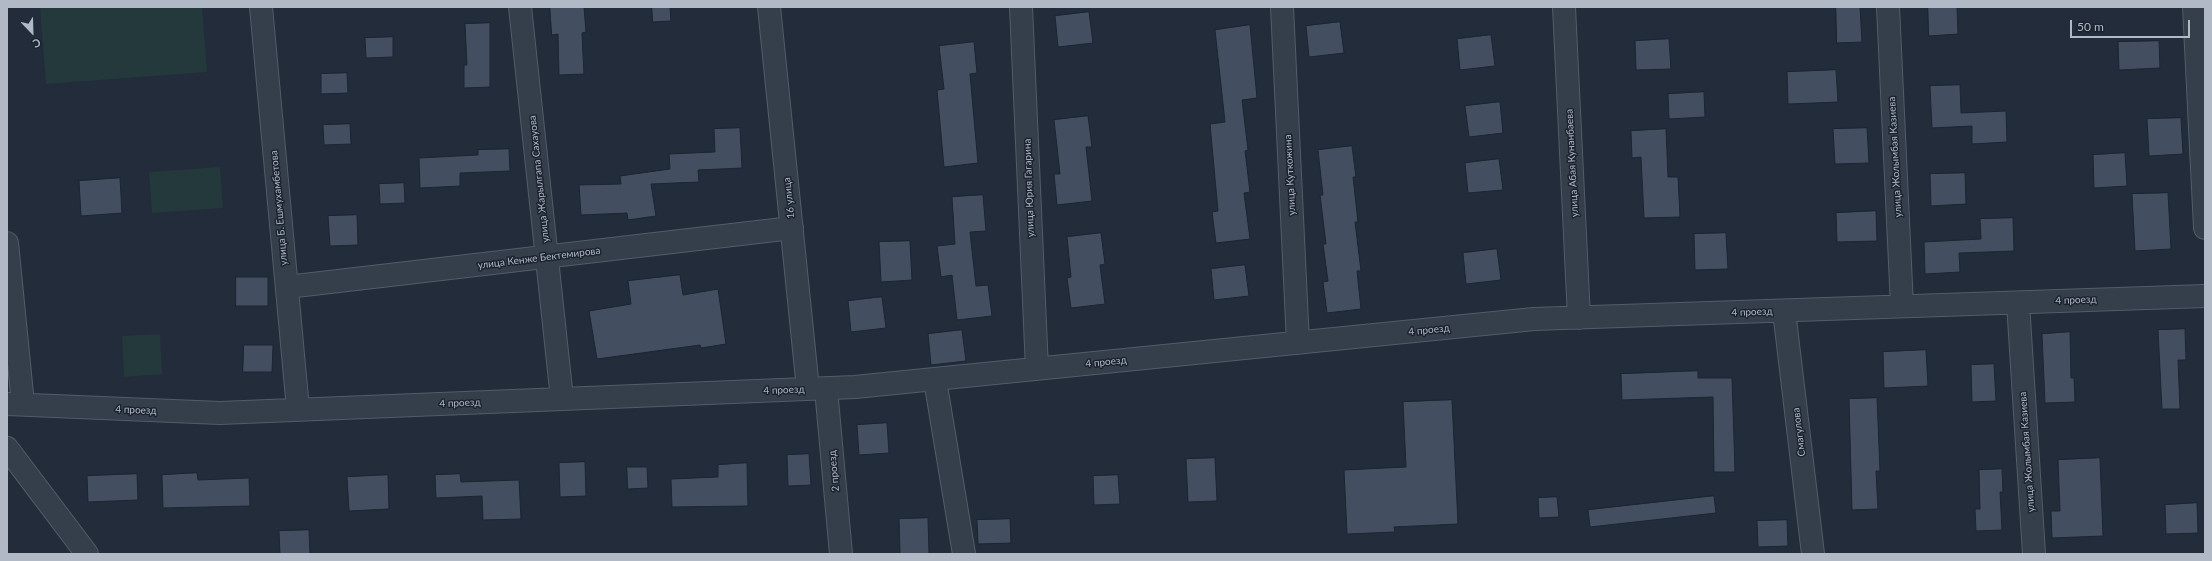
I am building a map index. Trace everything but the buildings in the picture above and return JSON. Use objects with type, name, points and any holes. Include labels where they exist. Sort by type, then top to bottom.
[{"type":"street","name":"улица Б. Ешмухамбетова","points":[[261,7],[298,410]]},
{"type":"street","name":"улица Жарылгапа Сахауова","points":[[520,7],[562,399]]},
{"type":"street","name":"16 улица","points":[[769,7],[792,228],[817,389]]},
{"type":"street","name":"улица Юрия Гагарина","points":[[1021,7],[1037,369]]},
{"type":"street","name":"улица Куткожина","points":[[1282,7],[1298,343]]},
{"type":"street","name":"улица Абая Кунанбаева","points":[[1564,7],[1579,318]]},
{"type":"street","name":"улица Жолымбая Казиева","points":[[1888,7],[1902,306]]},
{"type":"street","points":[[2194,7],[2205,228]]},
{"type":"street","name":"улица Кенже Бектемирова","points":[[287,287],[792,228]]},
{"type":"street","points":[[7,242],[15,404]]},
{"type":"street","name":"4 проезд","points":[[15,404],[87,409],[220,413],[817,389],[935,380],[1534,319],[2205,296]]},
{"type":"street","name":"улица Жолымбая Казиева","points":[[2018,302],[2034,554]]},
{"type":"street","name":"Смагулова","points":[[1784,311],[1813,554]]},
{"type":"street","points":[[935,380],[964,554]]},
{"type":"street","name":"2 проезд","points":[[817,389],[841,554]]},
{"type":"street","points":[[7,448],[87,554]]},
{"type":"green space","points":[[40,7],[202,7],[207,72],[46,84]]},
{"type":"green space","points":[[220,167],[223,208],[152,213],[149,172]]},
{"type":"green space","points":[[160,334],[162,374],[124,377],[122,336]]}]
